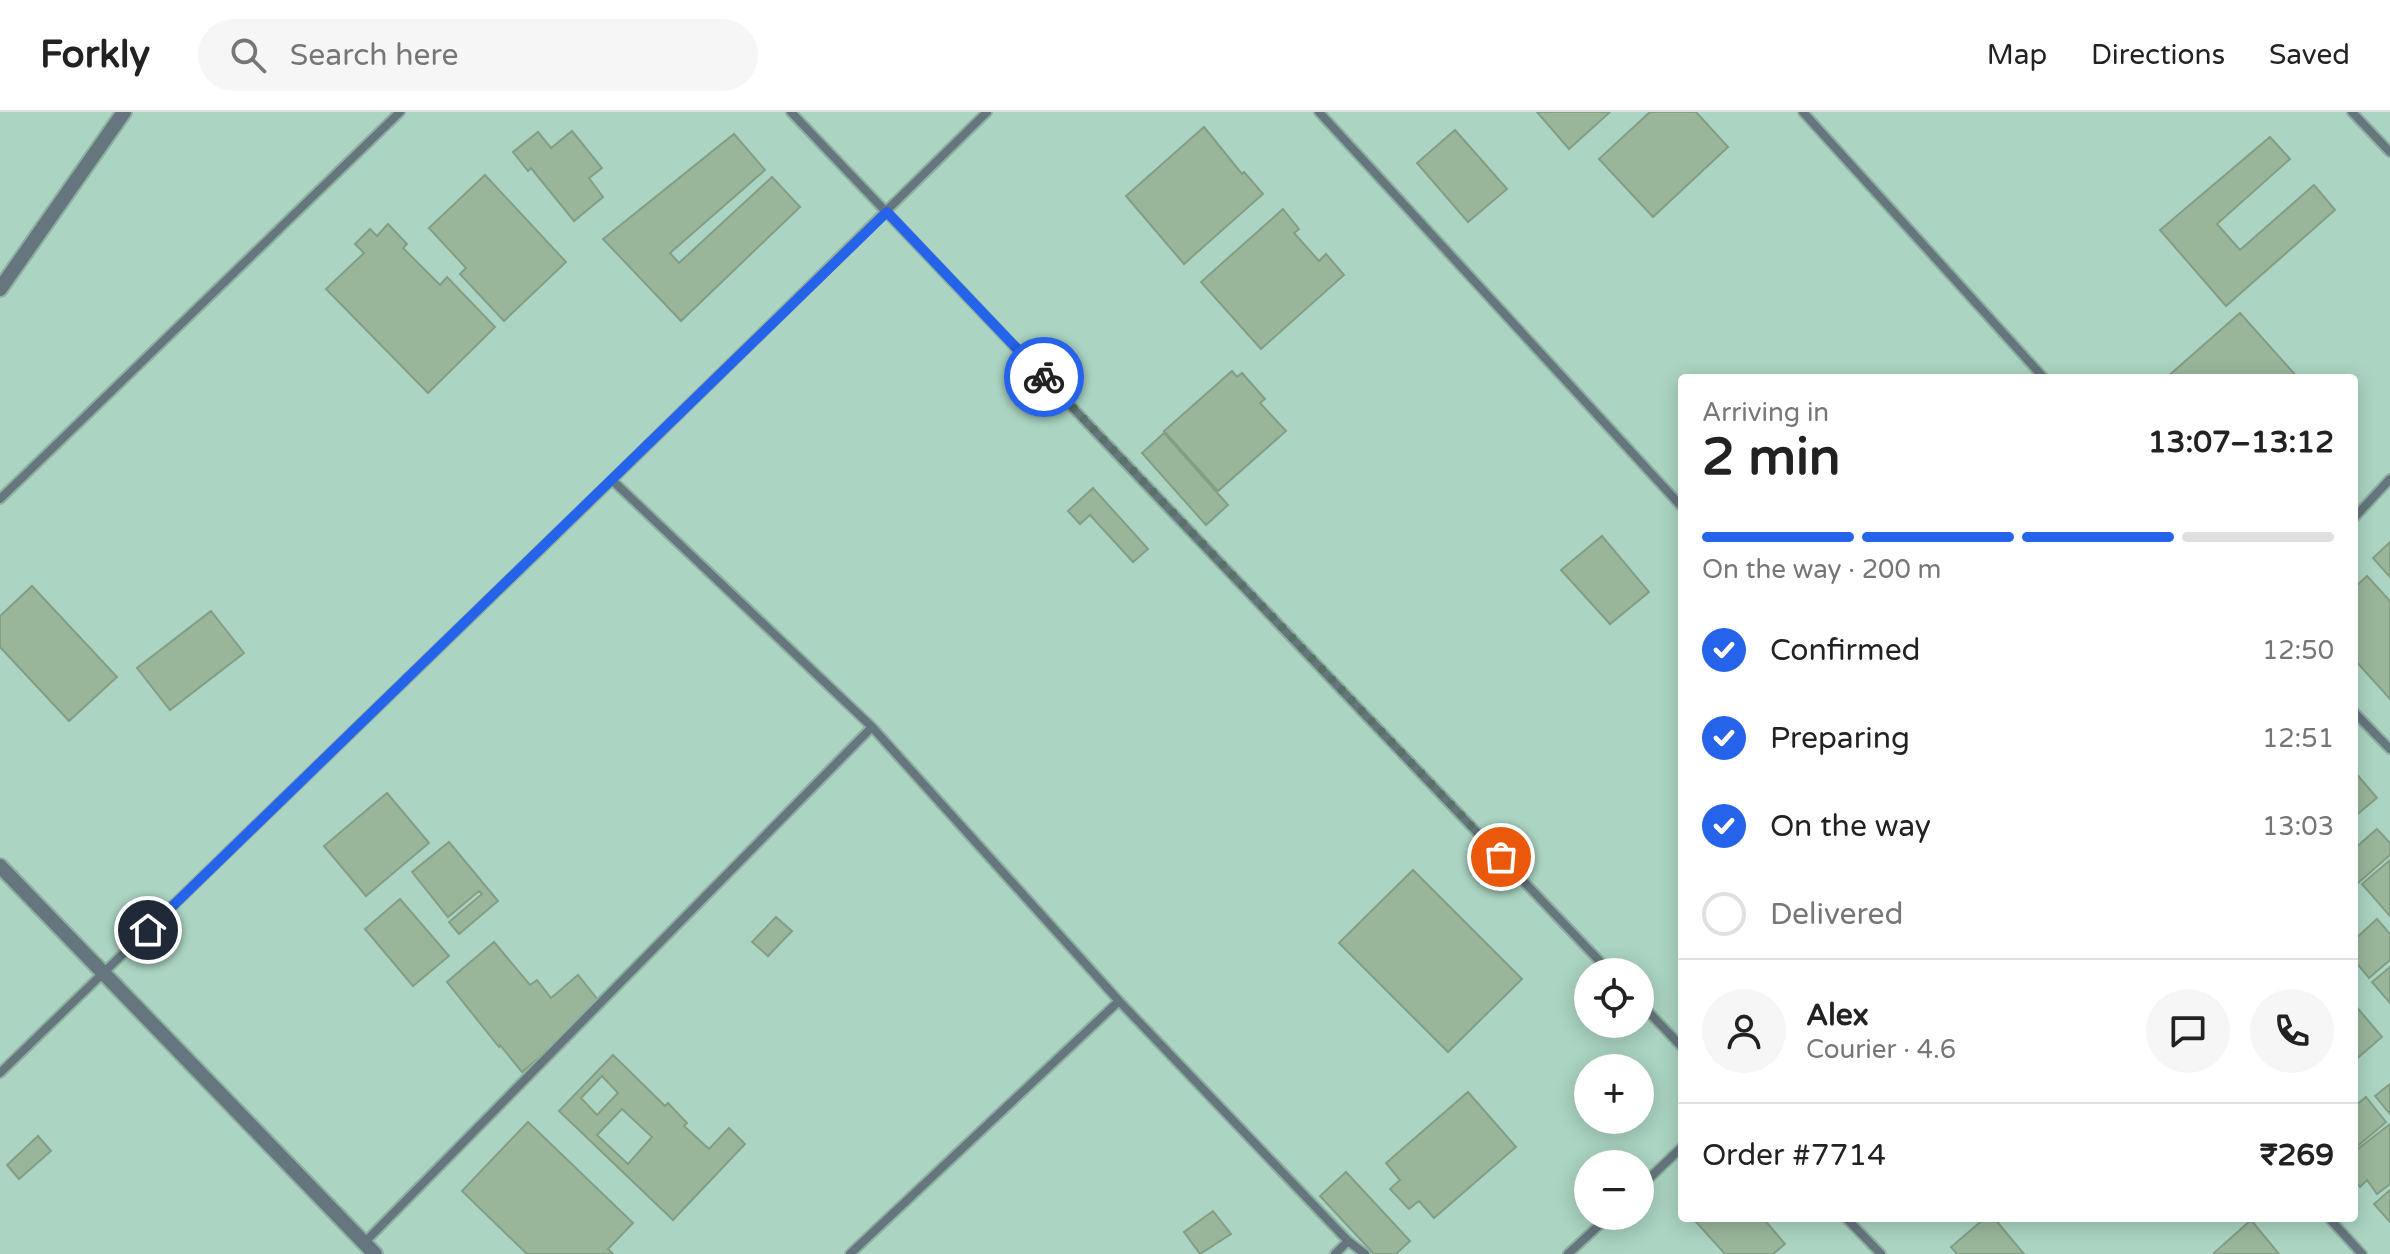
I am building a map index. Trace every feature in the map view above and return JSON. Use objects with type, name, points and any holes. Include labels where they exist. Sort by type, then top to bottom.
[{"type":"street","points":[[0,289],[124,112]]},
{"type":"street","points":[[0,499],[400,112]]},
{"type":"street","points":[[791,112],[1597,958]]},
{"type":"street","points":[[0,1073],[987,112]]},
{"type":"street","points":[[1319,112],[1678,503]]},
{"type":"street","points":[[1803,112],[2040,374]]},
{"type":"street","points":[[2352,112],[2390,152]]},
{"type":"street","points":[[2358,514],[2390,479]]},
{"type":"street","points":[[612,480],[872,727],[1119,1001],[1348,1241],[1365,1254]]},
{"type":"street","points":[[2358,716],[2390,749]]},
{"type":"street","points":[[364,1243],[872,727]]},
{"type":"street","points":[[0,866],[375,1254]]},
{"type":"street","points":[[850,1254],[1119,1001]]},
{"type":"street","points":[[1654,1018],[1678,1043]]},
{"type":"street","points":[[1654,1174],[1678,1151]]},
{"type":"street","points":[[1850,1222],[1881,1254]]},
{"type":"street","points":[[2333,1222],[2362,1254]]},
{"type":"street","points":[[1568,1254],[1594,1230]]},
{"type":"street","points":[[1335,1254],[1348,1241]]},
{"type":"building","points":[[1537,112],[1610,112],[1569,149]]},
{"type":"building","points":[[1650,112],[1696,112],[1728,147],[1653,217],[1599,159]]},
{"type":"building","points":[[1204,127],[1242,174],[1244,172],[1263,194],[1184,264],[1126,196]]},
{"type":"building","points":[[1455,130],[1507,189],[1468,222],[1417,163]]},
{"type":"building","points":[[572,131],[602,168],[589,178],[603,197],[574,221],[531,168],[528,171],[513,152],[538,132],[551,148]]},
{"type":"building","points":[[734,134],[765,170],[670,253],[679,263],[772,177],[800,207],[681,321],[603,239]]},
{"type":"building","points":[[2270,137],[2290,159],[2217,224],[2240,250],[2314,185],[2335,210],[2226,306],[2160,230]]},
{"type":"building","points":[[485,175],[566,262],[504,321],[460,274],[466,268],[429,228]]},
{"type":"building","points":[[1283,209],[1299,229],[1294,233],[1319,261],[1326,254],[1344,275],[1261,349],[1201,282]]},
{"type":"building","points":[[388,224],[407,244],[403,248],[440,285],[447,277],[495,327],[428,393],[326,289],[364,253],[355,244],[370,229],[377,236]]},
{"type":"building","points":[[2240,313],[2294,374],[2171,374]]},
{"type":"building","points":[[1232,371],[1237,377],[1242,373],[1265,399],[1260,403],[1286,431],[1218,491],[1164,431]]},
{"type":"building","points":[[1164,433],[1228,505],[1206,525],[1142,453]]},
{"type":"building","points":[[1093,488],[1148,549],[1133,562],[1090,515],[1080,524],[1068,511]]},
{"type":"building","points":[[1602,536],[1649,592],[1610,624],[1561,570]]},
{"type":"building","points":[[2390,542],[2390,577],[2373,558]]},
{"type":"building","points":[[2367,576],[2390,601],[2390,699],[2358,663],[2358,584]]},
{"type":"building","points":[[32,586],[117,677],[69,721],[0,647],[0,616]]},
{"type":"building","points":[[211,611],[244,653],[170,710],[137,668]]},
{"type":"building","points":[[2358,776],[2377,798],[2358,814]]},
{"type":"building","points":[[387,793],[429,843],[366,896],[324,846]]},
{"type":"building","points":[[2377,829],[2390,843],[2390,855],[2358,883],[2358,846]]},
{"type":"building","points":[[449,842],[498,901],[459,934],[449,922],[482,894],[479,891],[448,917],[412,872]]},
{"type":"building","points":[[2390,860],[2390,916],[2362,884]]},
{"type":"building","points":[[1413,870],[1522,979],[1448,1052],[1339,943]]},
{"type":"building","points":[[400,899],[449,956],[413,986],[365,929]]},
{"type":"building","points":[[776,917],[792,931],[768,956],[752,942]]},
{"type":"building","points":[[2377,919],[2390,934],[2390,960],[2369,978],[2358,965],[2358,936]]},
{"type":"building","points":[[494,942],[530,985],[537,980],[551,998],[578,975],[602,1005],[522,1072],[447,982]]},
{"type":"building","points":[[2390,967],[2390,1003],[2372,982]]},
{"type":"building","points":[[2358,1009],[2382,1037],[2358,1058]]},
{"type":"building","points":[[613,1055],[665,1106],[668,1103],[687,1123],[684,1126],[709,1149],[729,1128],[745,1144],[673,1220],[559,1111]],"holes":[[[602,1076],[618,1093],[597,1115],[581,1098]],[[622,1109],[652,1137],[628,1164],[597,1135]]]},
{"type":"building","points":[[2390,1084],[2390,1114],[2375,1096]]},
{"type":"building","points":[[1468,1092],[1516,1147],[1434,1218],[1419,1201],[1409,1209],[1390,1189],[1400,1180],[1386,1163]]},
{"type":"building","points":[[2366,1097],[2386,1122],[2358,1146],[2358,1104]]},
{"type":"building","points":[[528,1122],[633,1223],[608,1249],[613,1254],[527,1254],[462,1191]]},
{"type":"building","points":[[2390,1124],[2390,1184],[2377,1194],[2367,1180],[2360,1187],[2358,1184],[2358,1149]]},
{"type":"building","points":[[38,1136],[51,1151],[19,1179],[7,1165]]},
{"type":"building","points":[[1346,1172],[1410,1241],[1396,1254],[1374,1254],[1320,1196]]},
{"type":"building","points":[[2390,1190],[2390,1222],[2374,1204]]},
{"type":"building","points":[[1213,1211],[1231,1234],[1200,1254],[1184,1232]]},
{"type":"building","points":[[1696,1222],[1766,1222],[1785,1244],[1773,1254],[1725,1254]]},
{"type":"building","points":[[1980,1222],[1997,1222],[2024,1254],[1957,1254],[1951,1247]]},
{"type":"building","points":[[2249,1222],[2253,1222],[2279,1254],[2215,1254]]},
{"type":"way so far","points":[[1044,377],[1501,857]]},
{"type":"route","points":[[148,930],[887,212],[1044,377]]}]
